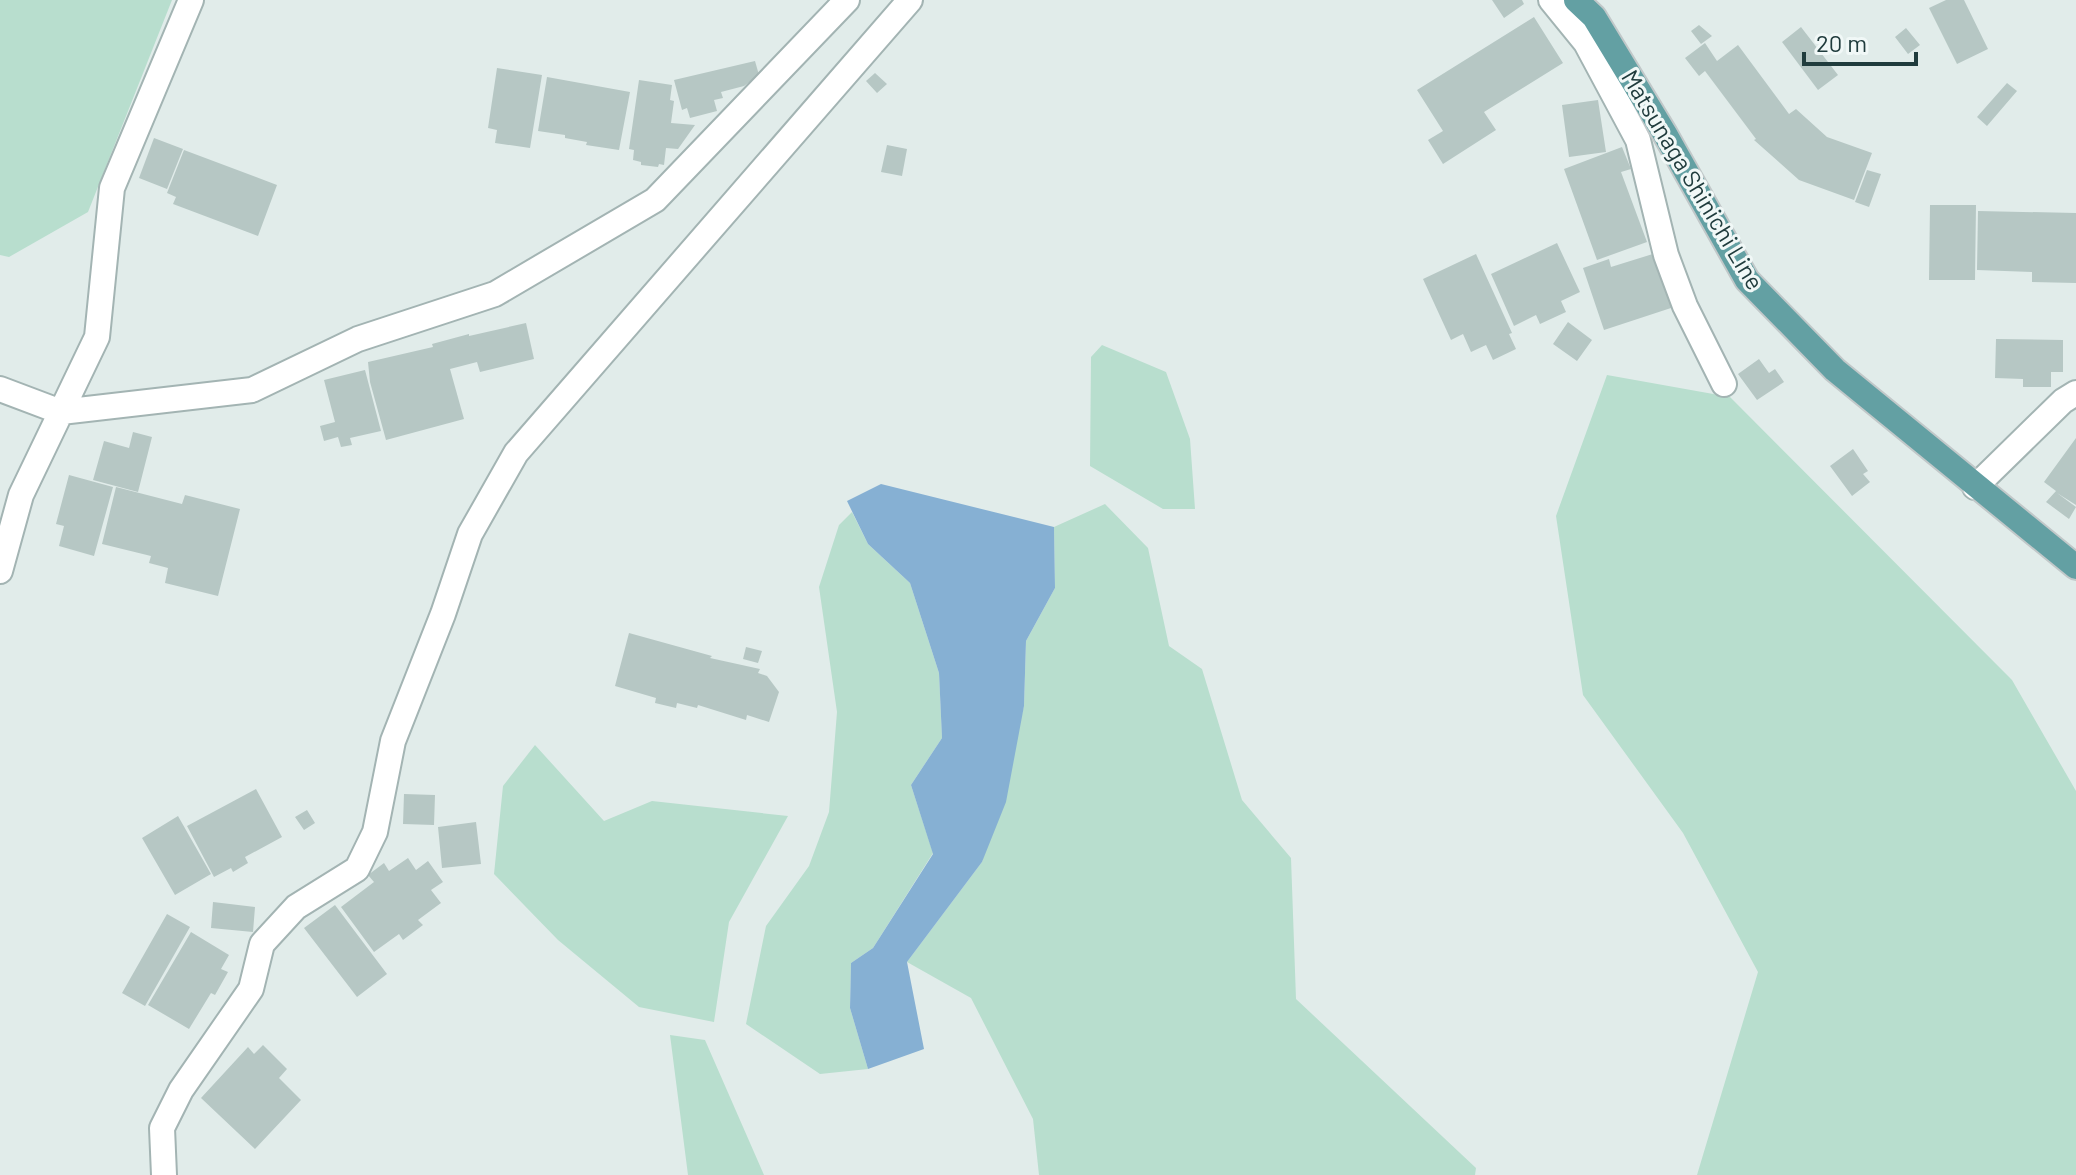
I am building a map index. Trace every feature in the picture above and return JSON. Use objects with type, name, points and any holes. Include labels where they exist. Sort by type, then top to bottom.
[{"type":"main road","name":"Matsunaga Shinichi Line","points":[[1576,0],[1594,17],[1665,134],[1747,280],[1835,370],[2076,567]]},
{"type":"street","points":[[0,571],[21,495],[97,337],[112,188],[191,0]]},
{"type":"street","points":[[0,389],[61,412],[252,390],[358,339],[495,294],[655,200],[847,0]]},
{"type":"street","points":[[164,1175],[162,1128],[181,1090],[251,989],[262,944],[296,907],[357,869],[363,857],[375,832],[393,741],[443,614],[470,534],[516,453],[910,0]]},
{"type":"street","points":[[1551,0],[1586,43],[1638,140],[1666,255],[1685,306],[1724,384]]},
{"type":"street","points":[[1975,487],[2063,401],[2076,393]]},
{"type":"green space","points":[[0,0],[172,0],[88,212],[9,257],[0,255]]},
{"type":"green space","points":[[1102,345],[1166,372],[1190,439],[1195,509],[1163,509],[1090,466],[1091,357]]},
{"type":"green space","points":[[1607,375],[1730,397],[2012,680],[2076,791],[2076,1175],[1697,1175],[1758,972],[1683,833],[1583,695],[1556,516]]},
{"type":"green space","points":[[1105,504],[1148,548],[1169,646],[1202,669],[1242,800],[1291,858],[1296,999],[1476,1168],[1475,1175],[1039,1175],[1033,1119],[971,998],[907,962],[982,862],[1024,706],[1026,641],[1055,588],[1054,527]]},
{"type":"green space","points":[[852,512],[868,544],[910,583],[939,673],[942,738],[911,785],[933,853],[873,948],[851,963],[850,1008],[868,1069],[820,1074],[746,1024],[766,926],[809,866],[829,812],[837,712],[819,587],[839,525]]},
{"type":"green space","points":[[535,745],[604,821],[652,801],[788,816],[729,922],[714,1022],[639,1007],[558,940],[494,874],[503,786]]},
{"type":"green space","points":[[670,1035],[705,1040],[764,1175],[688,1175]]},
{"type":"water","points":[[881,484],[1054,527],[1055,588],[1026,641],[1024,706],[1006,802],[982,862],[907,962],[924,1049],[868,1069],[850,1008],[851,963],[873,948],[933,854],[911,785],[942,738],[939,673],[910,583],[868,544],[847,501]]},
{"type":"building","points":[[1492,0],[1522,0],[1524,4],[1504,18]]},
{"type":"building","points":[[1946,0],[1964,0],[1988,49],[1957,64],[1929,8]]},
{"type":"building","points":[[1534,17],[1563,63],[1484,112],[1496,130],[1443,164],[1428,140],[1443,131],[1417,90]]},
{"type":"building","points":[[1699,25],[1712,36],[1701,44],[1691,31]]},
{"type":"building","points":[[1801,27],[1838,75],[1818,90],[1782,42]]},
{"type":"building","points":[[1906,28],[1920,45],[1908,54],[1895,37]]},
{"type":"building","points":[[1705,43],[1717,61],[1738,45],[1789,114],[1796,109],[1827,137],[1872,153],[1854,200],[1799,180],[1754,140],[1705,71],[1699,76],[1685,58]]},
{"type":"building","points":[[755,61],[759,75],[744,86],[721,92],[723,98],[714,100],[717,111],[690,118],[687,108],[682,110],[674,80]]},
{"type":"building","points":[[497,68],[542,75],[530,148],[495,143],[497,130],[488,128]]},
{"type":"building","points":[[875,73],[887,84],[877,93],[866,81]]},
{"type":"building","points":[[547,77],[630,92],[619,150],[586,145],[587,142],[565,138],[565,135],[538,131]]},
{"type":"building","points":[[639,80],[672,85],[670,100],[674,101],[671,123],[695,125],[678,149],[666,148],[664,165],[659,164],[658,167],[641,165],[641,162],[633,160],[634,150],[629,149]]},
{"type":"building","points":[[2007,83],[2017,91],[1987,126],[1977,117]]},
{"type":"building","points":[[1598,100],[1606,152],[1569,157],[1562,105]]},
{"type":"building","points":[[154,138],[183,149],[167,189],[139,178]]},
{"type":"building","points":[[887,145],[907,149],[902,176],[881,172]]},
{"type":"building","points":[[1622,147],[1631,169],[1621,172],[1647,242],[1597,260],[1564,169]]},
{"type":"building","points":[[184,150],[277,185],[258,236],[173,204],[176,197],[167,193]]},
{"type":"building","points":[[1867,170],[1881,174],[1869,207],[1855,202]]},
{"type":"building","points":[[1930,205],[1976,205],[1975,280],[1929,280]]},
{"type":"building","points":[[1978,211],[2076,213],[2076,283],[2032,282],[2032,272],[1977,270]]},
{"type":"building","points":[[1557,243],[1580,292],[1561,301],[1566,312],[1540,324],[1536,315],[1514,326],[1491,274]]},
{"type":"building","points":[[1656,253],[1674,307],[1604,330],[1583,268],[1609,259],[1611,267]]},
{"type":"building","points":[[1476,254],[1512,333],[1509,334],[1516,349],[1493,360],[1486,345],[1471,352],[1463,334],[1451,340],[1423,279]]},
{"type":"building","points":[[1568,322],[1592,340],[1577,361],[1553,344]]},
{"type":"building","points":[[526,323],[534,359],[480,372],[477,362],[450,369],[464,419],[386,440],[370,382],[368,362],[433,347],[432,344],[469,334]]},
{"type":"building","points":[[1996,339],[2063,340],[2063,372],[2051,372],[2051,387],[2023,387],[2023,379],[1995,378]]},
{"type":"building","points":[[1759,359],[1769,373],[1775,369],[1784,382],[1757,400],[1738,374]]},
{"type":"building","points":[[365,370],[381,431],[350,438],[352,445],[341,447],[338,437],[324,441],[320,426],[335,422],[324,380]]},
{"type":"building","points":[[133,432],[152,437],[138,492],[93,480],[104,441],[129,448]]},
{"type":"building","points":[[2076,438],[2076,505],[2057,493],[2076,507],[2069,519],[2046,502],[2056,491],[2044,482]]},
{"type":"building","points":[[1853,449],[1868,471],[1863,474],[1870,482],[1852,496],[1830,466]]},
{"type":"building","points":[[69,475],[113,487],[94,556],[59,546],[64,526],[56,524]]},
{"type":"building","points":[[116,487],[182,504],[185,495],[240,509],[218,596],[165,583],[168,568],[149,563],[151,556],[102,544]]},
{"type":"building","points":[[629,633],[712,656],[710,658],[760,669],[758,673],[767,676],[779,692],[769,722],[747,715],[746,720],[698,705],[697,708],[677,703],[676,708],[655,703],[656,698],[615,686]]},
{"type":"building","points":[[746,647],[762,651],[758,663],[743,659]]},
{"type":"building","points":[[256,789],[282,837],[245,857],[248,863],[233,872],[231,868],[214,877],[187,826]]},
{"type":"building","points":[[404,794],[435,795],[434,825],[403,824]]},
{"type":"building","points":[[307,810],[315,823],[304,830],[295,817]]},
{"type":"building","points":[[178,816],[211,874],[175,895],[142,838]]},
{"type":"building","points":[[476,822],[481,864],[442,868],[438,827]]},
{"type":"building","points":[[408,858],[416,870],[428,861],[443,882],[431,890],[441,903],[418,920],[423,925],[403,940],[399,934],[374,952],[341,907],[374,882],[368,875],[384,863],[389,871]]},
{"type":"building","points":[[213,902],[255,907],[253,932],[211,928]]},
{"type":"building","points":[[335,905],[387,974],[357,997],[304,928]]},
{"type":"building","points":[[167,914],[190,927],[145,1006],[122,993]]},
{"type":"building","points":[[191,932],[229,955],[221,969],[228,972],[189,1029],[148,1005]]},
{"type":"building","points":[[263,1045],[287,1069],[279,1078],[301,1100],[255,1149],[201,1098],[248,1047],[254,1054]]}]
